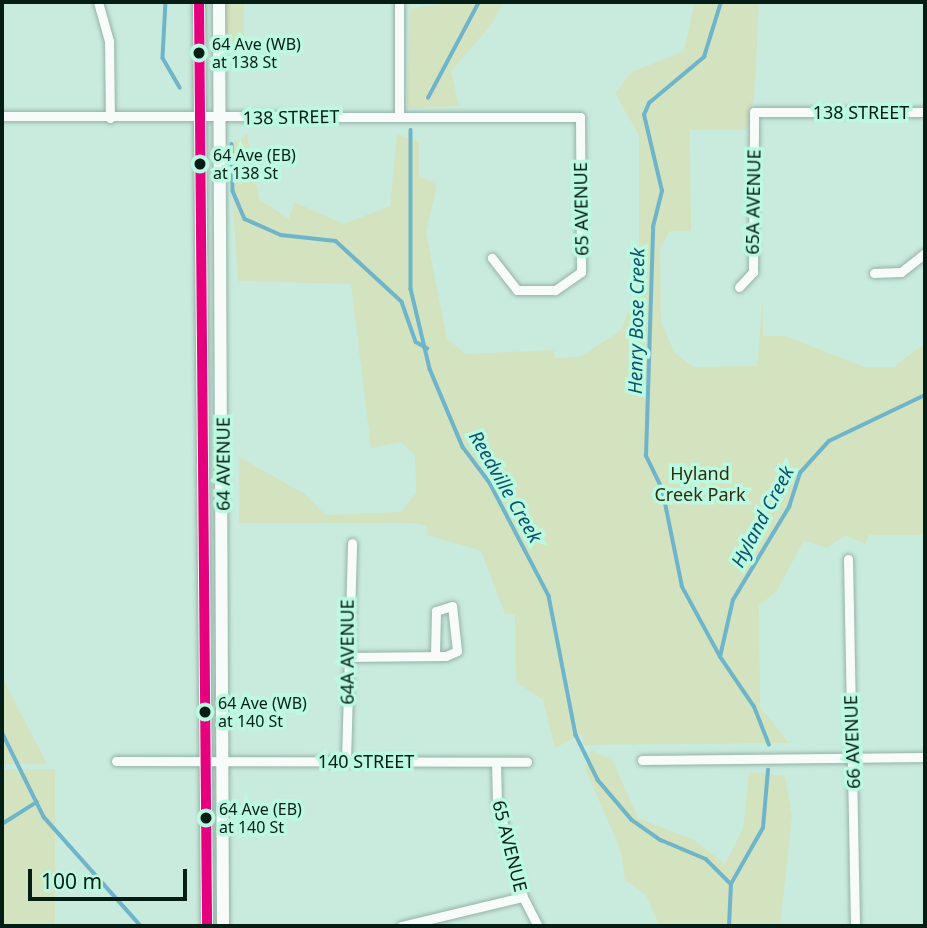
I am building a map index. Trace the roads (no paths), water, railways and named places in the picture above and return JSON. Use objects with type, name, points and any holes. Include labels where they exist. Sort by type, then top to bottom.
[{"type":"main road","name":"64 AVENUE","points":[[200,2],[207,926]]},
{"type":"main road","name":"64 AVENUE","points":[[219,2],[223,926]]},
{"type":"street","points":[[98,2],[109,41],[110,118]]},
{"type":"street","points":[[399,2],[399,115]]},
{"type":"street","name":"138 STREET","points":[[754,112],[925,111]]},
{"type":"street","name":"65A AVENUE","points":[[739,287],[753,272],[754,112]]},
{"type":"street","name":"138 STREET","points":[[2,116],[580,117]]},
{"type":"street","name":"65 AVENUE","points":[[492,258],[517,289],[555,290],[581,272],[580,117]]},
{"type":"street","points":[[874,273],[901,272],[925,253]]},
{"type":"street","name":"64A AVENUE","points":[[346,761],[346,657],[352,543]]},
{"type":"street","name":"66 AVENUE","points":[[848,559],[855,926]]},
{"type":"street","points":[[346,657],[435,656],[457,651],[453,606],[436,611],[435,656]]},
{"type":"street","points":[[642,760],[925,757]]},
{"type":"street","name":"140 STREET","points":[[116,761],[527,762]]},
{"type":"street","name":"65 AVENUE","points":[[496,762],[497,802],[523,897],[538,926]]},
{"type":"street","points":[[401,926],[523,897]]},
{"type":"waterway","name":"Reedville Creek","points":[[166,2],[163,58],[180,87]]},
{"type":"waterway","points":[[428,98],[479,2]]},
{"type":"waterway","name":"Henry Bose Creek","points":[[720,657],[682,587],[662,489],[646,456],[653,227],[662,191],[644,115],[649,103],[704,57],[721,2]]},
{"type":"waterway","name":"Reedville Creek","points":[[411,130],[411,289],[430,369],[463,447],[490,483],[549,596],[576,735],[598,780],[632,820],[661,840],[706,859],[731,884]]},
{"type":"waterway","name":"Reedville Creek","points":[[232,144],[233,191],[245,219],[281,235],[336,241],[402,302],[416,342],[427,348]]},
{"type":"waterway","name":"Hyland Creek","points":[[769,745],[754,707],[720,657],[733,600],[789,507],[800,473],[829,441],[925,395]]},
{"type":"waterway","points":[[2,732],[44,817],[141,926]]},
{"type":"waterway","name":"Hyland Creek","points":[[729,926],[731,884],[763,828],[768,770]]},
{"type":"waterway","points":[[2,824],[37,802]]},
{"type":"place","name":"64 Ave (WB) at 138 St","points":[[199,53]]},
{"type":"place","name":"64 Ave (EB) at 138 St","points":[[200,164]]},
{"type":"place","name":"64 Ave (WB) at 140 St","points":[[205,712]]},
{"type":"place","name":"64 Ave (EB) at 140 St","points":[[206,818]]},
{"type":"park label","name":"Hyland Creek Park","points":[[700,484]]}]
